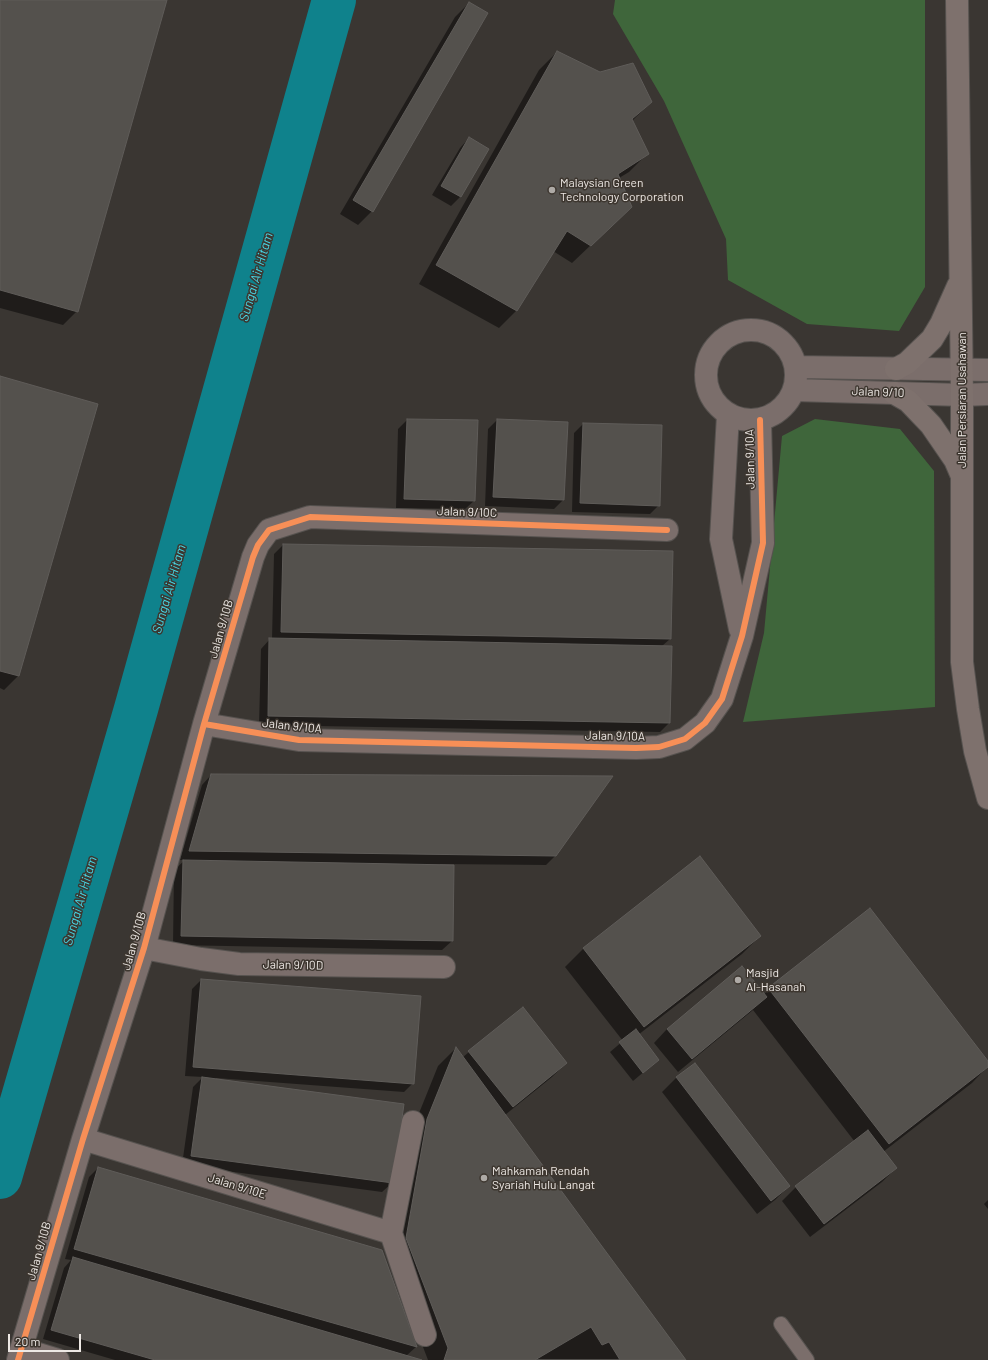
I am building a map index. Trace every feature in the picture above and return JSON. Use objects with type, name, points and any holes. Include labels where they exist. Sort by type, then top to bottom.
[{"type":"street","name":"Jalan Persiaran Usahawan","points":[[957,0],[962,371],[962,662],[975,751],[988,798]]},
{"type":"street","points":[[896,369],[907,363],[932,339],[941,324],[961,280]]},
{"type":"street","points":[[756,329],[775,336],[789,349],[796,367],[794,390],[791,397],[780,410],[760,420],[744,420],[728,415],[714,402],[707,387],[705,372],[708,359],[717,345],[728,336],[739,330],[756,329]]},
{"type":"street","name":"Jalan 9/10","points":[[796,367],[962,371],[988,370]]},
{"type":"street","name":"Jalan 9/10","points":[[794,390],[962,395],[988,394]]},
{"type":"street","points":[[894,393],[908,401],[931,425],[955,460],[962,475]]},
{"type":"street","name":"Jalan 9/10A","points":[[728,415],[721,539],[742,636]]},
{"type":"street","name":"Jalan 9/10A","points":[[204,724],[299,740],[660,747],[685,739],[705,723],[722,698],[742,636],[763,543],[760,420]]},
{"type":"street","name":"Jalan 9/10C","points":[[269,530],[310,517],[667,530]]},
{"type":"street","name":"Jalan 9/10B","points":[[20,1355],[83,1139],[144,948],[204,724],[253,557],[258,545],[269,530]]},
{"type":"street","name":"Jalan 9/10D","points":[[144,948],[201,959],[238,964],[444,967]]},
{"type":"street","points":[[413,1122],[391,1233],[425,1335]]},
{"type":"street","name":"Jalan 9/10E","points":[[83,1139],[391,1233]]},
{"type":"street","points":[[20,1355],[58,1360]]},
{"type":"lane","points":[[781,1324],[807,1360]]},
{"type":"green space","points":[[615,0],[925,0],[925,287],[899,331],[807,324],[728,280],[726,239],[664,101],[613,14]]},
{"type":"green space","points":[[815,419],[900,429],[934,471],[935,707],[743,722],[764,633],[782,436]]},
{"type":"building","points":[[0,0],[167,0],[78,312],[0,290]]},
{"type":"building","points":[[469,2],[488,13],[373,212],[353,200]]},
{"type":"building","name":"Malaysian Green Technology Corporation","points":[[557,51],[600,72],[633,63],[652,102],[632,119],[649,154],[618,174],[632,207],[591,246],[567,231],[517,311],[436,265]]},
{"type":"building","points":[[469,137],[489,149],[461,197],[441,186]]},
{"type":"building","points":[[0,376],[98,404],[19,676],[0,671]]},
{"type":"building","points":[[407,419],[478,420],[475,501],[404,499]]},
{"type":"building","points":[[497,419],[568,422],[564,500],[493,497]]},
{"type":"building","points":[[583,423],[662,425],[660,506],[580,503]]},
{"type":"building","points":[[283,544],[673,551],[671,639],[281,632]]},
{"type":"building","points":[[269,638],[672,646],[670,723],[268,716]]},
{"type":"building","points":[[211,774],[613,776],[556,856],[189,851]]},
{"type":"building","points":[[700,856],[761,936],[644,1027],[583,948]]},
{"type":"building","points":[[183,860],[454,865],[453,941],[181,936]]},
{"type":"building","points":[[870,908],[988,1061],[988,1067],[889,1144],[768,988]]},
{"type":"building","points":[[742,966],[767,997],[692,1059],[667,1029]]},
{"type":"building","points":[[201,979],[421,996],[414,1084],[193,1067]]},
{"type":"building","points":[[523,1007],[567,1063],[513,1107],[468,1051]]},
{"type":"building","points":[[636,1029],[659,1060],[643,1073],[619,1042]]},
{"type":"building","name":"Mahkamah Rendah Syariah Hulu Langat","points":[[456,1047],[686,1360],[444,1360],[448,1348],[406,1238],[427,1119]]},
{"type":"building","points":[[695,1063],[790,1186],[771,1201],[676,1077]]},
{"type":"building","points":[[202,1077],[404,1104],[393,1183],[191,1156]]},
{"type":"building","points":[[868,1130],[897,1168],[824,1224],[795,1186]]},
{"type":"building","points":[[98,1167],[382,1250],[417,1347],[74,1249]]},
{"type":"building","points":[[73,1257],[422,1360],[155,1360],[51,1330]]},
{"type":"building","points":[[591,1327],[602,1345],[609,1342],[620,1360],[535,1360]]},
{"type":"waterway","name":"Sungai Air Hitam","points":[[0,1177],[136,709],[334,0]]},
{"type":"cycle path","points":[[204,724],[299,740],[636,748],[659,747],[685,739],[705,723],[722,699],[742,636],[763,543],[760,420]]},
{"type":"cycle path","points":[[18,1360],[83,1139],[144,948],[204,724],[253,557],[258,545],[269,530],[310,517],[667,530]]},
{"type":"place","name":"Malaysian Green Technology Corporation","points":[[552,190]]},
{"type":"place","name":"Masjid Al-Hasanah","points":[[738,980]]},
{"type":"place","name":"Mahkamah Rendah Syariah Hulu Langat","points":[[484,1178]]}]
